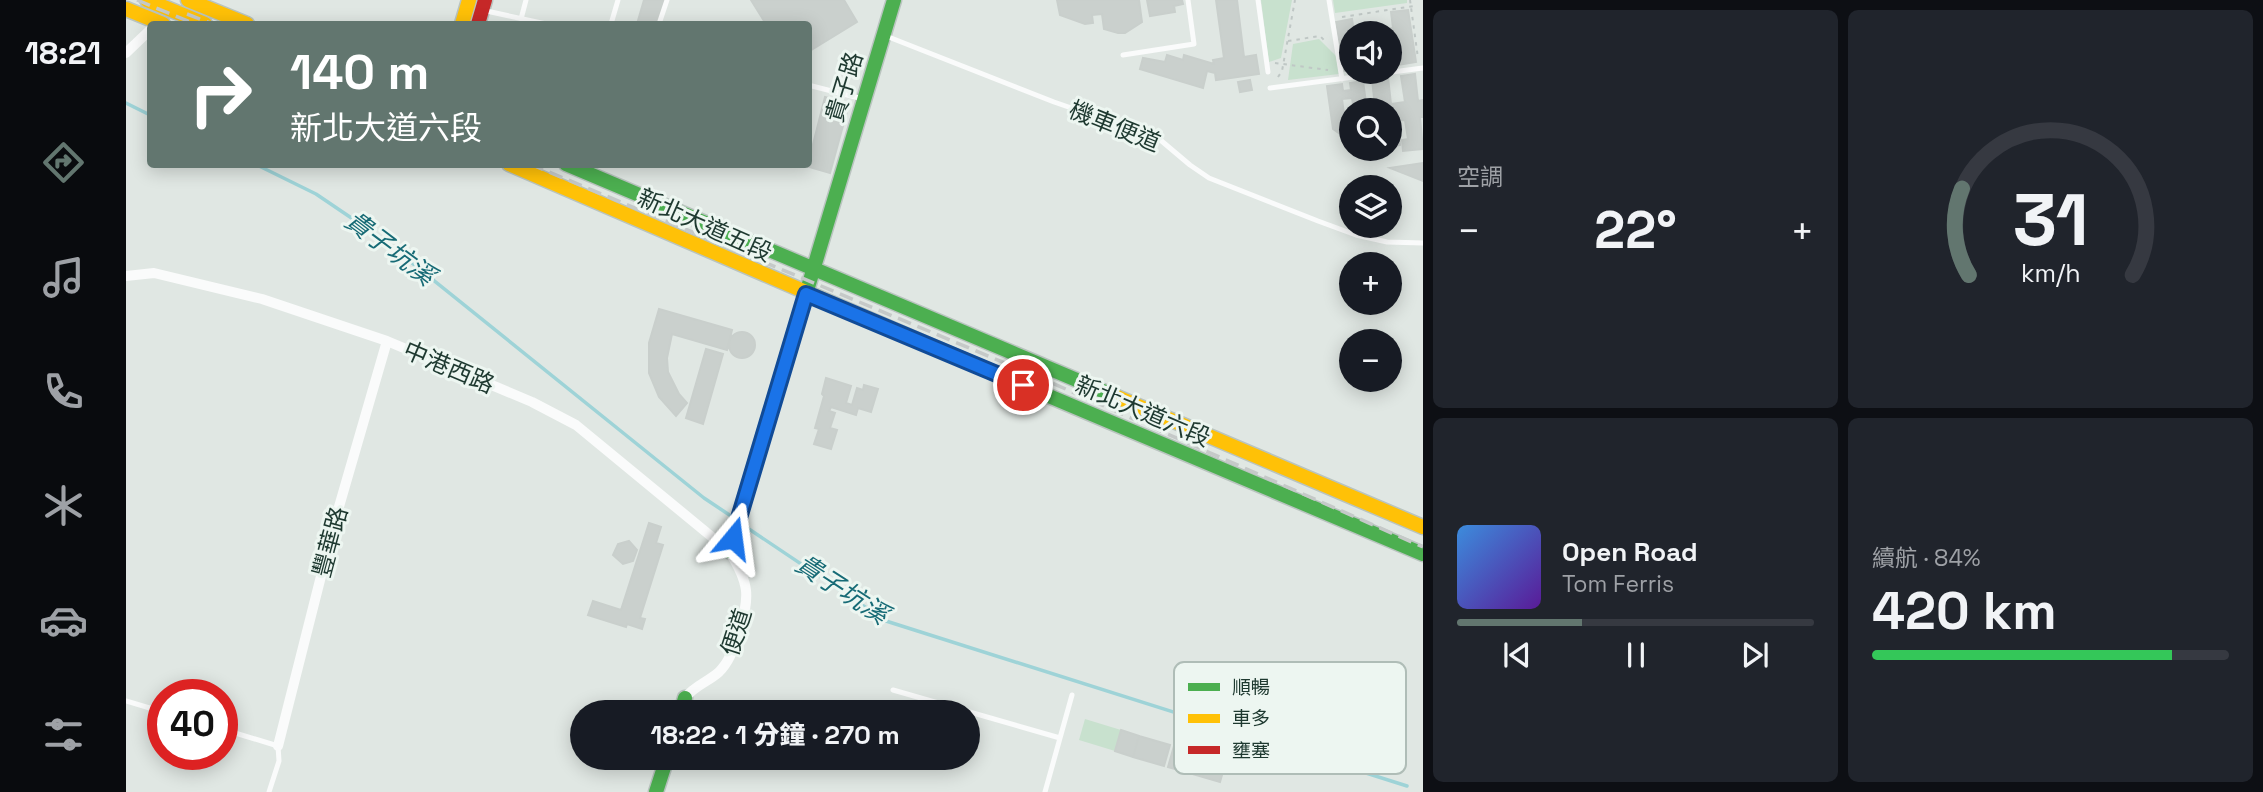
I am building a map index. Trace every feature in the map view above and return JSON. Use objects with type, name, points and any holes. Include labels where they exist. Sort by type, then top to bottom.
[{"type":"main road","points":[[146,0],[197,21]]},
{"type":"main road","points":[[186,0],[239,21]]},
{"type":"main road","points":[[463,21],[469,0]]},
{"type":"main road","name":"貴子路","points":[[729,551],[894,0]]},
{"type":"main road","points":[[126,9],[149,21]]},
{"type":"main road","name":"新北大道五段","points":[[518,168],[806,294]]},
{"type":"main road","name":"新北大道五段","points":[[576,168],[814,268]]},
{"type":"main road","name":"新北大道六段","points":[[814,268],[1423,527]]},
{"type":"main road","name":"新北大道六段","points":[[806,294],[1423,554]]},
{"type":"main road","points":[[656,792],[663,770]]},
{"type":"street","points":[[161,21],[186,0]]},
{"type":"street","points":[[126,53],[147,34]]},
{"type":"street","name":"中港西路","points":[[126,276],[153,273],[173,276],[262,299],[387,341],[533,402],[576,425],[729,551]]},
{"type":"street","name":"豐華路","points":[[278,746],[336,517],[387,341]]},
{"type":"street","name":"便道","points":[[686,700],[691,689],[717,674],[726,665],[733,652],[747,607],[743,577],[729,551]]},
{"type":"lane","points":[[521,19],[526,0]]},
{"type":"lane","points":[[612,21],[618,0]]},
{"type":"lane","points":[[660,21],[667,0]]},
{"type":"lane","points":[[1123,55],[1194,44],[1188,0]]},
{"type":"lane","points":[[1258,0],[1268,72]]},
{"type":"lane","points":[[1329,0],[1339,61]]},
{"type":"lane","points":[[482,12],[531,21]]},
{"type":"lane","name":"機車便道","points":[[883,35],[1054,102],[1158,138],[1209,178],[1318,221],[1387,242],[1423,243]]},
{"type":"lane","points":[[1402,71],[1421,69]]},
{"type":"lane","points":[[1270,88],[1339,76]]},
{"type":"lane","points":[[812,86],[864,99]]},
{"type":"lane","points":[[893,690],[1060,738]]},
{"type":"lane","points":[[1045,792],[1072,695]]},
{"type":"lane","points":[[126,701],[147,707]]},
{"type":"lane","points":[[238,734],[278,746],[279,761],[269,792]]},
{"type":"path","points":[[1270,88],[1282,71],[1295,0]]},
{"type":"path","points":[[1410,0],[1421,69]]},
{"type":"path","points":[[1332,18],[1413,6]]},
{"type":"path","points":[[1288,41],[1320,36],[1338,54]]},
{"type":"path","points":[[1284,63],[1339,76]]},
{"type":"green space","points":[[1261,0],[1292,0],[1281,58],[1269,62]]},
{"type":"green space","points":[[1333,0],[1407,0],[1407,3],[1335,13]]},
{"type":"green space","points":[[1319,39],[1336,56],[1339,74],[1288,80],[1293,44]]},
{"type":"green space","points":[[1085,719],[1121,730],[1115,751],[1079,740]]},
{"type":"building","points":[[644,0],[665,0],[658,21],[638,21]]},
{"type":"building","points":[[751,0],[844,0],[857,22],[812,50],[812,21],[764,21]]},
{"type":"building","points":[[1057,0],[1139,0],[1142,22],[1125,33],[1118,33],[1104,29],[1102,14],[1092,15],[1093,23],[1085,24],[1060,15]]},
{"type":"building","points":[[1147,0],[1182,0],[1183,4],[1174,6],[1175,12],[1150,16]]},
{"type":"building","points":[[1216,0],[1237,0],[1244,57],[1256,55],[1259,74],[1216,80],[1215,73],[1207,71],[1203,88],[1140,69],[1143,58],[1165,62],[1167,55],[1183,60],[1184,55],[1214,64],[1213,60],[1224,58]]},
{"type":"building","points":[[1408,10],[1416,62],[1402,64],[1402,21],[1392,21],[1391,12]]},
{"type":"building","points":[[1415,74],[1418,101],[1423,100],[1423,117],[1420,117],[1423,149],[1403,151],[1402,140],[1408,139],[1405,120],[1402,120],[1402,102],[1405,102],[1402,76]]},
{"type":"building","points":[[1250,80],[1252,90],[1240,92],[1238,82]]},
{"type":"building","points":[[1342,84],[1343,91],[1351,90],[1350,84],[1363,84],[1365,98],[1339,98],[1339,133],[1333,129],[1327,86]]},
{"type":"building","points":[[1373,84],[1389,84],[1390,98],[1374,98]]},
{"type":"building","points":[[825,97],[849,104],[830,173],[812,168],[812,148]]},
{"type":"building","points":[[1423,163],[1423,181],[1390,168]]},
{"type":"building","points":[[659,309],[732,330],[727,350],[672,334],[667,358],[668,372],[679,394],[687,403],[676,416],[659,397],[649,373],[649,343]]},
{"type":"building","points":[[742,332],[751,336],[755,345],[751,354],[742,358],[733,354],[729,345],[733,336]]},
{"type":"building","points":[[706,349],[723,354],[703,424],[686,418]]},
{"type":"building","points":[[826,378],[851,386],[846,403],[852,405],[857,388],[863,390],[864,385],[878,389],[871,412],[858,408],[856,415],[831,407],[829,411],[835,413],[830,428],[837,430],[831,449],[814,444],[819,429],[815,428]]},
{"type":"building","points":[[649,523],[661,527],[656,543],[663,545],[640,618],[645,619],[642,629],[588,615],[593,601],[621,610]]},
{"type":"building","points":[[629,541],[637,550],[633,561],[623,564],[613,555],[618,544]]},
{"type":"building","points":[[1121,730],[1139,736],[1133,757],[1115,751]]},
{"type":"building","points":[[1139,736],[1170,745],[1164,766],[1133,757]]},
{"type":"building","points":[[1174,746],[1174,769],[1168,767]]},
{"type":"building","points":[[1204,774],[1222,774],[1220,782],[1203,777]]},
{"type":"waterway","name":"貴子坑溪","points":[[126,103],[147,114]]},
{"type":"waterway","name":"貴子坑溪","points":[[263,168],[316,194],[381,238],[704,498],[734,518]]},
{"type":"waterway","name":"貴子坑溪","points":[[740,523],[886,621],[1174,712]]},
{"type":"waterway","name":"貴子坑溪","points":[[1369,774],[1407,786]]},
{"type":"railway","points":[[137,0],[188,21]]},
{"type":"railway","points":[[187,14],[205,21]]},
{"type":"railway","points":[[540,168],[1043,379],[1423,547]]},
{"type":"traffic: fast","points":[[729,551],[894,0]]},
{"type":"traffic: fast","points":[[575,168],[1117,397]]},
{"type":"traffic: fast","points":[[973,364],[1423,554]]},
{"type":"traffic: fast","points":[[656,792],[663,770]]},
{"type":"traffic: slow","points":[[147,0],[198,21]]},
{"type":"traffic: slow","points":[[188,0],[240,21]]},
{"type":"traffic: slow","points":[[463,21],[469,0]]},
{"type":"traffic: slow","points":[[126,9],[156,21]]},
{"type":"traffic: slow","points":[[518,168],[973,364]]},
{"type":"traffic: slow","points":[[1117,397],[1423,527]]},
{"type":"traffic: jam","points":[[479,21],[485,0]]},
{"type":"route","points":[[733,538],[806,294],[1023,385]]}]
